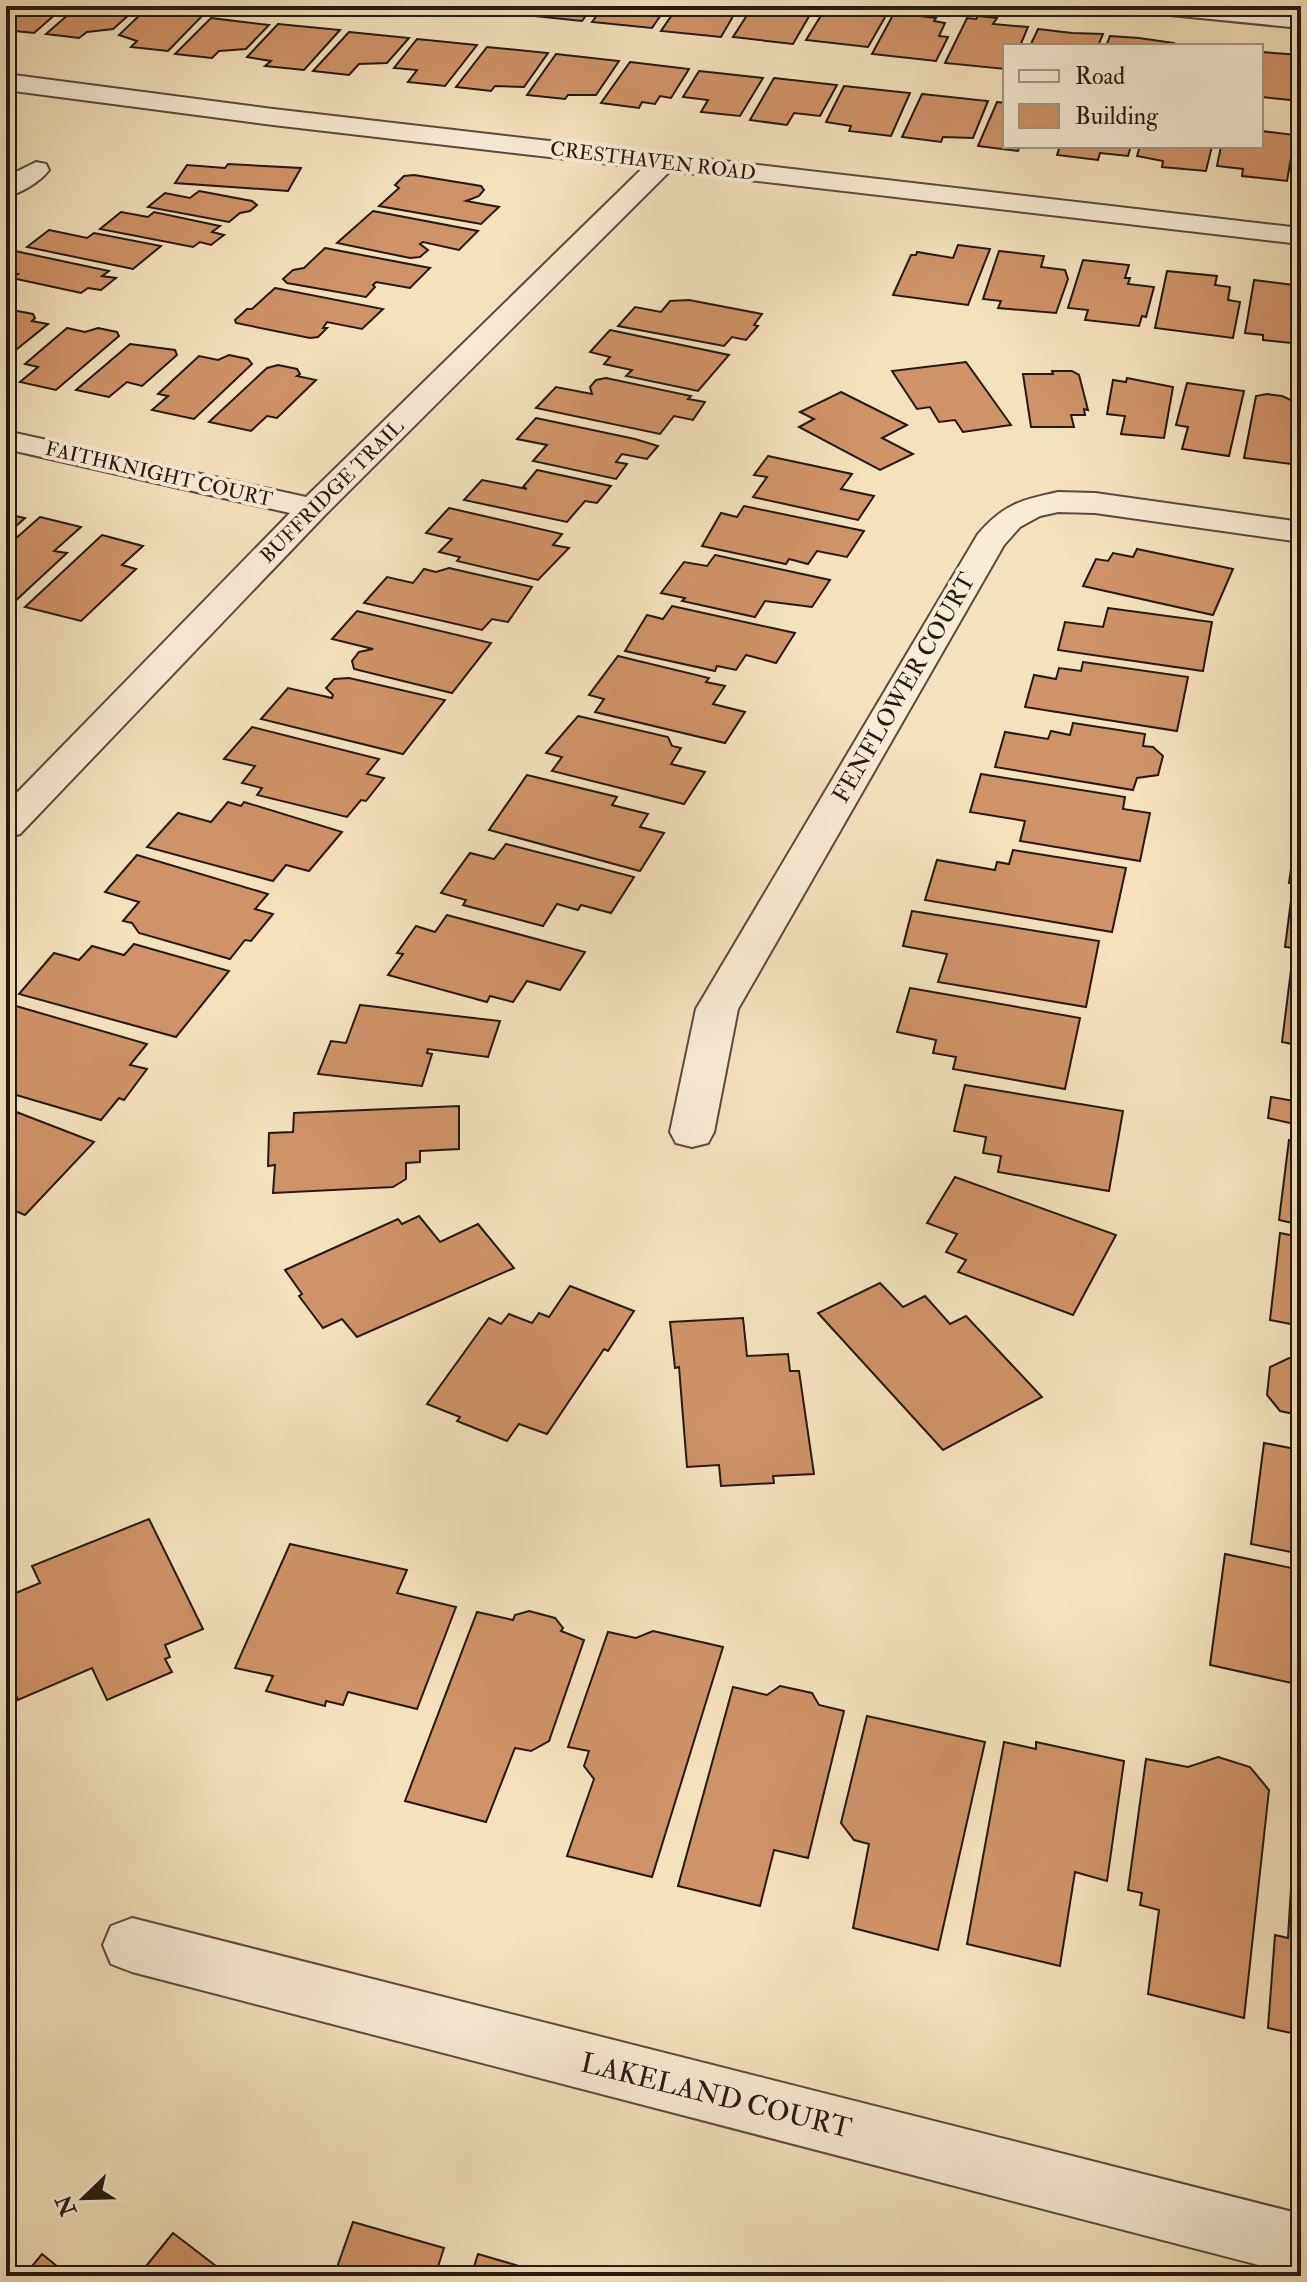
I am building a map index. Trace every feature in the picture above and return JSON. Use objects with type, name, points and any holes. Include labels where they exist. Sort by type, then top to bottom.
[{"type":"street","points":[[1150,6],[1301,21]]},
{"type":"street","name":"CRESTHAVEN ROAD","points":[[6,82],[1301,236]]},
{"type":"street","name":"BUFFRIDGE TRAIL","points":[[6,826],[313,508],[664,162]]},
{"type":"street","points":[[6,189],[36,170]]},
{"type":"street","name":"FAITHKNIGHT COURT","points":[[6,440],[313,508]]},
{"type":"street","name":"FENFLOWER COURT","points":[[692,1132],[717,1009],[990,541],[1008,520],[1030,508],[1071,502],[1301,532]]},
{"type":"street","name":"LAKELAND COURT","points":[[132,1945],[1301,2246]]},
{"type":"building","points":[[6,6],[65,6],[34,33],[6,30]]},
{"type":"building","points":[[78,6],[138,7],[113,29],[87,32],[79,38],[46,34]]},
{"type":"building","points":[[458,6],[518,6],[511,15],[455,9]]},
{"type":"building","points":[[531,6],[593,6],[582,21],[524,15]]},
{"type":"building","points":[[604,6],[667,6],[652,28],[592,22]]},
{"type":"building","points":[[678,6],[745,6],[741,13],[735,13],[721,37],[661,31]]},
{"type":"building","points":[[753,6],[815,6],[793,44],[733,37]]},
{"type":"building","points":[[852,8],[888,12],[868,47],[806,40],[825,9],[850,12]]},
{"type":"building","points":[[146,9],[202,11],[199,15],[203,15],[168,51],[131,47],[137,41],[119,35]]},
{"type":"building","points":[[894,13],[936,18],[934,21],[945,23],[939,36],[948,37],[936,61],[872,54]]},
{"type":"building","points":[[978,16],[997,18],[993,24],[1028,27],[1021,44],[1003,44],[1003,69],[945,63],[967,18],[976,19]]},
{"type":"building","points":[[211,18],[269,25],[246,49],[219,51],[212,58],[175,54]]},
{"type":"building","points":[[278,24],[340,30],[304,70],[265,66],[271,61],[247,57]]},
{"type":"building","points":[[1038,29],[1103,34],[1099,44],[1031,44]]},
{"type":"building","points":[[349,32],[409,38],[387,63],[359,64],[349,75],[313,71]]},
{"type":"building","points":[[1110,36],[1174,43],[1174,44],[1107,44]]},
{"type":"building","points":[[417,39],[477,45],[445,86],[408,82],[417,70],[394,68]]},
{"type":"building","points":[[487,47],[548,53],[524,87],[495,86],[491,91],[456,87]]},
{"type":"building","points":[[1263,52],[1301,55],[1301,101],[1263,97]]},
{"type":"building","points":[[556,54],[619,61],[596,95],[568,95],[565,99],[527,95]]},
{"type":"building","points":[[630,62],[689,69],[671,98],[660,96],[655,104],[642,102],[639,108],[601,103]]},
{"type":"building","points":[[699,71],[763,78],[740,116],[701,112],[708,100],[683,97]]},
{"type":"building","points":[[774,78],[837,85],[820,116],[794,113],[787,125],[750,120]]},
{"type":"building","points":[[844,86],[910,93],[891,136],[849,131],[851,126],[826,122]]},
{"type":"building","points":[[922,94],[988,101],[973,138],[943,137],[941,142],[902,137]]},
{"type":"building","points":[[997,102],[1003,103],[1003,148],[1019,148],[1018,151],[978,146]]},
{"type":"building","points":[[1263,131],[1295,135],[1287,181],[1242,176],[1243,169],[1217,166],[1221,148],[1263,148]]},
{"type":"building","points":[[1059,148],[1130,148],[1128,156],[1100,153],[1098,160],[1057,155]]},
{"type":"building","points":[[1139,148],[1212,148],[1206,171],[1162,167],[1163,161],[1137,156]]},
{"type":"building","points":[[228,164],[301,168],[288,191],[175,183],[187,165],[225,168]]},
{"type":"building","points":[[404,176],[481,186],[484,190],[479,196],[466,201],[499,207],[481,224],[379,206],[399,188],[395,185]]},
{"type":"building","points":[[199,191],[252,201],[257,205],[229,222],[148,207],[165,193],[190,198]]},
{"type":"building","points":[[373,211],[478,231],[459,250],[423,242],[420,244],[428,250],[420,257],[410,258],[337,243]]},
{"type":"building","points":[[121,212],[148,217],[154,212],[220,226],[212,232],[224,235],[211,245],[200,242],[193,247],[100,229]]},
{"type":"building","points":[[49,230],[87,238],[94,233],[161,246],[133,269],[27,247]]},
{"type":"building","points":[[958,245],[990,249],[968,305],[893,295],[911,255],[917,252],[953,258]]},
{"type":"building","points":[[325,248],[430,268],[410,288],[376,282],[366,297],[287,283],[283,279],[293,270],[304,268]]},
{"type":"building","points":[[15,251],[109,271],[102,276],[116,278],[101,290],[88,288],[81,293],[12,278],[18,274],[6,272],[6,258]]},
{"type":"building","points":[[999,251],[1044,256],[1041,267],[1065,270],[1068,279],[1056,313],[998,308],[1001,301],[983,299]]},
{"type":"building","points":[[1083,260],[1129,265],[1125,278],[1130,278],[1128,284],[1154,287],[1146,317],[1142,316],[1139,326],[1085,320],[1088,310],[1068,308]]},
{"type":"building","points":[[1167,271],[1217,276],[1215,285],[1230,287],[1228,300],[1240,302],[1233,338],[1155,328]]},
{"type":"building","points":[[1254,280],[1301,286],[1301,344],[1263,340],[1263,335],[1245,333]]},
{"type":"building","points":[[275,288],[383,309],[362,329],[327,322],[323,328],[327,328],[318,337],[310,338],[236,323],[235,320],[247,309],[252,309]]},
{"type":"building","points":[[689,300],[762,314],[754,325],[758,326],[746,340],[732,337],[724,346],[618,326],[635,307],[661,312],[670,301]]},
{"type":"building","points":[[6,311],[33,314],[35,318],[32,321],[48,324],[6,358]]},
{"type":"building","points":[[67,328],[85,332],[98,328],[117,332],[119,336],[56,390],[20,382],[38,367],[25,364]]},
{"type":"building","points":[[610,330],[729,355],[698,391],[626,376],[632,370],[604,364],[610,357],[590,352]]},
{"type":"building","points":[[130,344],[175,350],[177,355],[142,386],[127,382],[109,397],[76,390]]},
{"type":"building","points":[[229,355],[248,359],[252,364],[194,419],[152,410],[168,396],[158,394],[199,356],[218,360]]},
{"type":"building","points":[[966,362],[1011,425],[963,432],[955,420],[939,422],[930,407],[917,409],[892,371]]},
{"type":"building","points":[[278,365],[297,369],[300,374],[297,376],[316,380],[277,418],[267,416],[251,431],[209,422],[267,368]]},
{"type":"building","points":[[1052,371],[1072,371],[1079,375],[1088,410],[1084,409],[1085,415],[1071,415],[1074,427],[1031,427],[1023,374],[1053,374]]},
{"type":"building","points":[[606,378],[691,396],[688,399],[705,402],[693,420],[674,416],[660,434],[536,408],[556,387],[592,394],[590,387],[596,380]]},
{"type":"building","points":[[1127,378],[1173,387],[1164,438],[1121,434],[1125,416],[1107,414],[1113,380],[1126,382]]},
{"type":"building","points":[[1187,383],[1244,391],[1229,456],[1182,449],[1188,427],[1176,425]]},
{"type":"building","points":[[841,392],[907,425],[882,438],[913,454],[880,470],[799,427],[814,419],[800,412]]},
{"type":"building","points":[[1256,396],[1282,396],[1293,401],[1292,404],[1301,405],[1301,448],[1294,447],[1291,464],[1244,458]]},
{"type":"building","points":[[536,418],[658,446],[647,459],[622,454],[616,462],[627,464],[616,479],[533,461],[547,445],[517,439]]},
{"type":"building","points":[[768,456],[852,474],[841,489],[874,496],[858,520],[753,497],[767,477],[754,475]]},
{"type":"building","points":[[537,470],[611,486],[597,503],[585,501],[567,522],[464,500],[482,480],[527,489],[523,487]]},
{"type":"building","points":[[744,506],[864,531],[847,557],[817,551],[808,564],[789,559],[786,564],[702,546],[721,513],[737,517]]},
{"type":"building","points":[[449,508],[562,534],[553,545],[569,548],[538,580],[457,561],[460,557],[439,552],[452,539],[426,533]]},
{"type":"building","points":[[6,514],[25,518],[6,535]]},
{"type":"building","points":[[40,517],[81,527],[54,551],[67,553],[12,604],[6,602],[6,547]]},
{"type":"building","points":[[102,535],[143,546],[122,565],[136,569],[81,621],[25,607]]},
{"type":"building","points":[[1137,549],[1233,569],[1213,615],[1083,586],[1096,559],[1108,561],[1113,553],[1133,557]]},
{"type":"building","points":[[715,555],[830,580],[812,607],[765,601],[755,617],[682,601],[685,598],[661,593],[684,562],[707,566]]},
{"type":"building","points":[[449,568],[532,587],[508,622],[492,619],[482,630],[364,603],[387,577],[413,583],[424,569],[436,572]]},
{"type":"building","points":[[672,606],[795,633],[776,663],[746,655],[736,670],[717,666],[715,671],[625,651],[647,615],[663,619]]},
{"type":"building","points":[[1108,608],[1212,622],[1203,671],[1058,650],[1065,622],[1103,627]]},
{"type":"building","points":[[357,611],[491,643],[452,693],[354,669],[352,661],[359,652],[373,649],[332,639]]},
{"type":"building","points":[[618,656],[709,678],[706,682],[725,686],[713,704],[745,712],[725,743],[595,712],[604,699],[589,695]]},
{"type":"building","points":[[1083,662],[1188,677],[1177,731],[1025,707],[1034,675],[1056,679],[1059,668],[1081,671]]},
{"type":"building","points":[[349,678],[445,700],[403,754],[261,719],[288,688],[332,698],[333,695],[326,688],[334,679]]},
{"type":"building","points":[[578,716],[668,737],[672,746],[681,748],[671,764],[705,772],[684,804],[552,771],[562,757],[546,753]]},
{"type":"building","points":[[1073,723],[1145,734],[1143,746],[1153,747],[1163,756],[1158,775],[1137,778],[1133,790],[995,767],[1005,732],[1048,739],[1051,731],[1070,735]]},
{"type":"building","points":[[252,727],[379,759],[367,774],[384,778],[366,801],[361,800],[347,817],[257,795],[262,788],[242,783],[255,766],[224,759]]},
{"type":"building","points":[[981,774],[1125,797],[1123,809],[1150,813],[1140,861],[1020,841],[1025,821],[970,812]]},
{"type":"building","points":[[527,775],[617,797],[612,805],[648,814],[640,827],[664,833],[640,871],[489,830]]},
{"type":"building","points":[[228,802],[241,806],[244,802],[342,832],[309,871],[286,865],[273,881],[147,847],[178,813],[211,822]]},
{"type":"building","points":[[1298,820],[1301,821],[1301,885],[1289,883]]},
{"type":"building","points":[[506,844],[634,877],[611,913],[581,905],[578,910],[557,904],[543,926],[463,905],[466,900],[441,893],[470,853],[494,859]]},
{"type":"building","points":[[1013,850],[1126,868],[1112,932],[925,900],[937,860],[995,870],[997,862],[1009,864]]},
{"type":"building","points":[[137,855],[268,894],[255,909],[273,914],[251,941],[245,940],[230,959],[139,933],[132,923],[123,921],[139,902],[105,892]]},
{"type":"building","points":[[1292,893],[1301,895],[1301,949],[1285,947]]},
{"type":"building","points":[[912,911],[1099,941],[1086,1007],[938,982],[947,954],[903,946]]},
{"type":"building","points":[[447,915],[585,952],[560,990],[527,981],[513,1002],[490,996],[487,1002],[388,975],[403,954],[397,953],[416,926],[435,932]]},
{"type":"building","points":[[134,944],[229,971],[176,1037],[19,994],[54,953],[79,960],[92,946],[124,955]]},
{"type":"building","points":[[1291,970],[1301,971],[1301,1046],[1282,1042]]},
{"type":"building","points":[[910,988],[1080,1018],[1065,1089],[953,1069],[956,1057],[933,1053],[936,1040],[897,1032]]},
{"type":"building","points":[[9,1004],[147,1044],[130,1065],[147,1069],[124,1100],[119,1098],[101,1120],[6,1092],[6,1008]]},
{"type":"building","points":[[360,1005],[500,1021],[488,1057],[428,1049],[427,1053],[432,1054],[422,1086],[318,1074],[331,1041],[346,1043]]},
{"type":"building","points":[[965,1085],[1123,1111],[1109,1191],[998,1172],[1001,1156],[983,1153],[986,1137],[954,1131]]},
{"type":"building","points":[[1271,1097],[1301,1102],[1301,1130],[1299,1125],[1268,1118]]},
{"type":"building","points":[[459,1106],[459,1149],[420,1151],[420,1162],[406,1163],[406,1179],[393,1187],[273,1193],[275,1165],[268,1166],[269,1133],[293,1132],[294,1113]]},
{"type":"building","points":[[6,1108],[94,1142],[25,1215],[6,1207]]},
{"type":"building","points":[[1289,1140],[1301,1142],[1301,1225],[1279,1220]]},
{"type":"building","points":[[955,1177],[1116,1235],[1073,1315],[958,1272],[966,1260],[946,1252],[957,1234],[927,1223]]},
{"type":"building","points":[[419,1216],[440,1242],[478,1224],[514,1268],[357,1337],[342,1319],[323,1328],[299,1296],[302,1294],[285,1270],[398,1219],[402,1224]]},
{"type":"building","points":[[1280,1233],[1301,1237],[1301,1326],[1270,1320]]},
{"type":"building","points":[[880,1283],[903,1307],[925,1296],[950,1324],[966,1316],[1042,1397],[943,1450],[818,1313]]},
{"type":"building","points":[[570,1286],[634,1311],[608,1351],[604,1349],[547,1434],[519,1424],[507,1441],[457,1421],[460,1417],[427,1404],[489,1318],[501,1324],[509,1314],[532,1323],[539,1313],[549,1317]]},
{"type":"building","points":[[743,1318],[747,1356],[788,1354],[790,1371],[799,1371],[814,1474],[773,1476],[774,1483],[721,1486],[719,1465],[687,1467],[679,1367],[675,1368],[670,1322]]},
{"type":"building","points":[[1301,1340],[1301,1436],[1292,1434],[1294,1414],[1280,1411],[1267,1395],[1270,1367],[1289,1358],[1299,1360]]},
{"type":"building","points":[[1264,1443],[1301,1450],[1301,1554],[1251,1544]]},
{"type":"building","points":[[149,1519],[203,1629],[165,1645],[170,1657],[165,1659],[172,1672],[107,1700],[92,1668],[18,1700],[6,1670],[6,1597],[40,1583],[32,1566]]},
{"type":"building","points":[[290,1544],[407,1570],[397,1593],[456,1607],[417,1709],[348,1692],[343,1705],[326,1701],[325,1706],[266,1691],[273,1676],[235,1668]]},
{"type":"building","points":[[1225,1554],[1301,1570],[1301,1685],[1210,1665]]},
{"type":"building","points":[[529,1611],[555,1618],[563,1628],[561,1631],[584,1640],[549,1741],[531,1751],[515,1748],[486,1822],[405,1801],[477,1612],[513,1620],[515,1615]]},
{"type":"building","points":[[653,1631],[723,1647],[652,1877],[567,1856],[594,1779],[584,1766],[589,1751],[568,1747],[608,1632],[636,1638]]},
{"type":"building","points":[[780,1686],[812,1693],[819,1705],[844,1711],[808,1858],[774,1850],[760,1906],[678,1886],[733,1687],[767,1695]]},
{"type":"building","points":[[867,1716],[985,1742],[938,1950],[853,1928],[869,1844],[854,1840],[841,1823]]},
{"type":"building","points":[[1004,1742],[1036,1749],[1036,1742],[1124,1761],[1107,1881],[1075,1872],[1060,1966],[967,1944]]},
{"type":"building","points":[[1218,1757],[1250,1767],[1269,1790],[1244,2018],[1148,1994],[1159,1910],[1140,1905],[1142,1893],[1128,1890],[1146,1759],[1188,1767]]},
{"type":"building","points":[[1295,1821],[1301,1823],[1301,2035],[1268,2028],[1275,1935],[1288,1938]]},
{"type":"building","points":[[353,2222],[444,2248],[435,2276],[334,2276]]},
{"type":"building","points":[[173,2233],[229,2276],[138,2276]]},
{"type":"building","points":[[42,2254],[69,2276],[24,2276]]},
{"type":"building","points":[[478,2254],[553,2276],[471,2276]]}]
